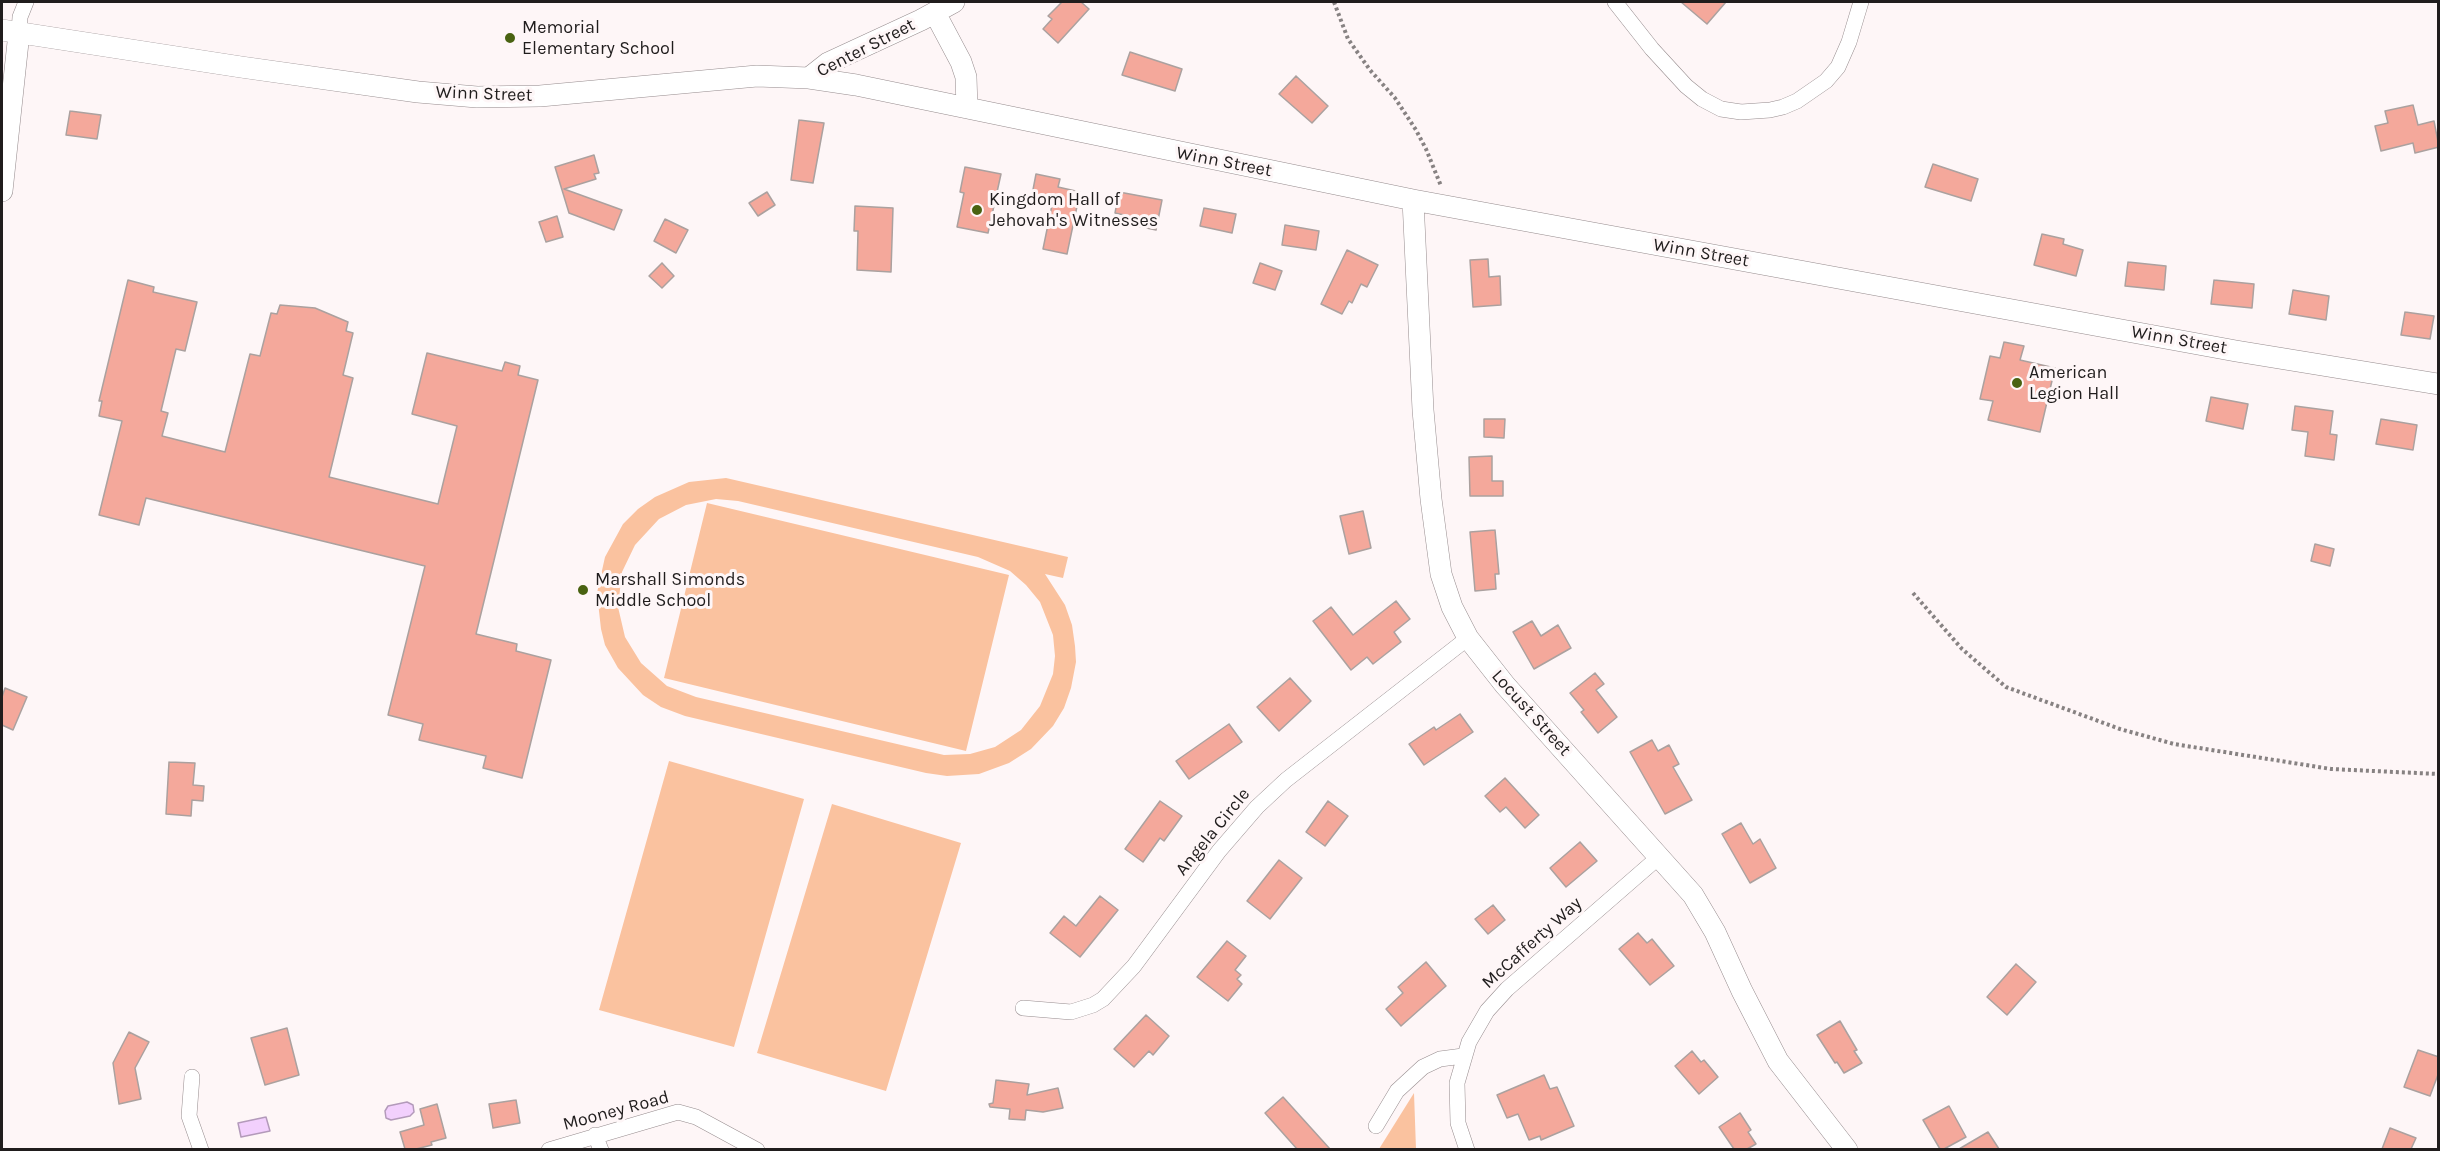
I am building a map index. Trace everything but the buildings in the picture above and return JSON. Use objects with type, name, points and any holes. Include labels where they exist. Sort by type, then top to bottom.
[{"type":"main road","name":"Center Street","points":[[809,78],[846,54],[954,2]]},
{"type":"main road","points":[[935,13],[962,62],[966,77],[967,108]]},
{"type":"main road","name":"Winn Street","points":[[10,32],[418,92],[477,97],[540,96],[722,78],[785,75],[809,78],[967,108],[1413,200],[2224,348],[2439,384]]},
{"type":"main road","points":[[2,191],[10,32]]},
{"type":"main road","name":"Locust Street","points":[[1413,200],[1423,410],[1436,541],[1445,589],[1460,626],[1505,685],[1693,895],[1708,920],[1778,1061],[1847,1149]]},
{"type":"street","points":[[10,32],[26,2]]},
{"type":"street","points":[[1614,2],[1652,49],[1694,93],[1721,109],[1748,112],[1770,110],[1797,101],[1826,81],[1838,67],[1849,42],[1861,2]]},
{"type":"street","name":"Angela Circle","points":[[1023,1008],[1071,1012],[1103,999],[1134,966],[1219,851],[1257,807],[1286,780],[1468,638]]},
{"type":"street","name":"McCafferty Way","points":[[1467,1149],[1458,1123],[1456,1097],[1463,1056],[1476,1027],[1496,1000],[1660,856]]},
{"type":"street","points":[[1376,1126],[1397,1090],[1423,1067],[1440,1059],[1463,1056]]},
{"type":"street","points":[[192,1077],[189,1116],[201,1149]]},
{"type":"street","name":"Mooney Road","points":[[549,1149],[678,1112],[696,1117],[757,1149]]},
{"type":"street","points":[[596,1135],[601,1149]]},
{"type":"path","points":[[1334,2],[1348,39],[1370,70],[1395,98],[1416,130],[1449,206]]},
{"type":"path","points":[[1913,593],[1962,649],[2006,687],[2120,729],[2174,744],[2331,769],[2439,774]]},
{"type":"shaded area","points":[[726,478],[1068,557],[1063,578],[1045,574],[1065,605],[1072,625],[1076,662],[1064,708],[1053,726],[1031,749],[1009,763],[979,774],[947,776],[685,716],[661,707],[643,695],[618,668],[605,645],[597,593],[605,557],[623,524],[655,497],[689,482]],"holes":[[[716,499],[738,501],[978,557],[1010,571],[1040,602],[1053,635],[1055,656],[1053,674],[1040,706],[1021,730],[995,747],[970,754],[944,755],[696,697],[667,686],[641,663],[625,637],[618,607],[622,572],[635,545],[659,519],[686,505]]]},
{"type":"shaded area","points":[[707,503],[1009,575],[966,751],[664,678]]},
{"type":"shaded area","points":[[669,761],[804,799],[734,1047],[599,1010]]},
{"type":"shaded area","points":[[832,804],[961,843],[886,1091],[757,1053]]},
{"type":"shaded area","points":[[1414,1093],[1416,1149],[1379,1149]]},
{"type":"shaded area","points":[[407,1102],[413,1105],[414,1112],[410,1116],[391,1120],[386,1118],[385,1111],[388,1106]]},
{"type":"shaded area","points":[[266,1117],[270,1131],[241,1137],[238,1123]]},
{"type":"place","name":"Memorial Elementary School","points":[[510,38]]},
{"type":"place","name":"Kingdom Hall of Jehovah's Witnesses","points":[[977,210]]},
{"type":"place","name":"American Legion Hall","points":[[2017,383]]},
{"type":"place","name":"Marshall Simonds Middle School","points":[[583,590]]}]
